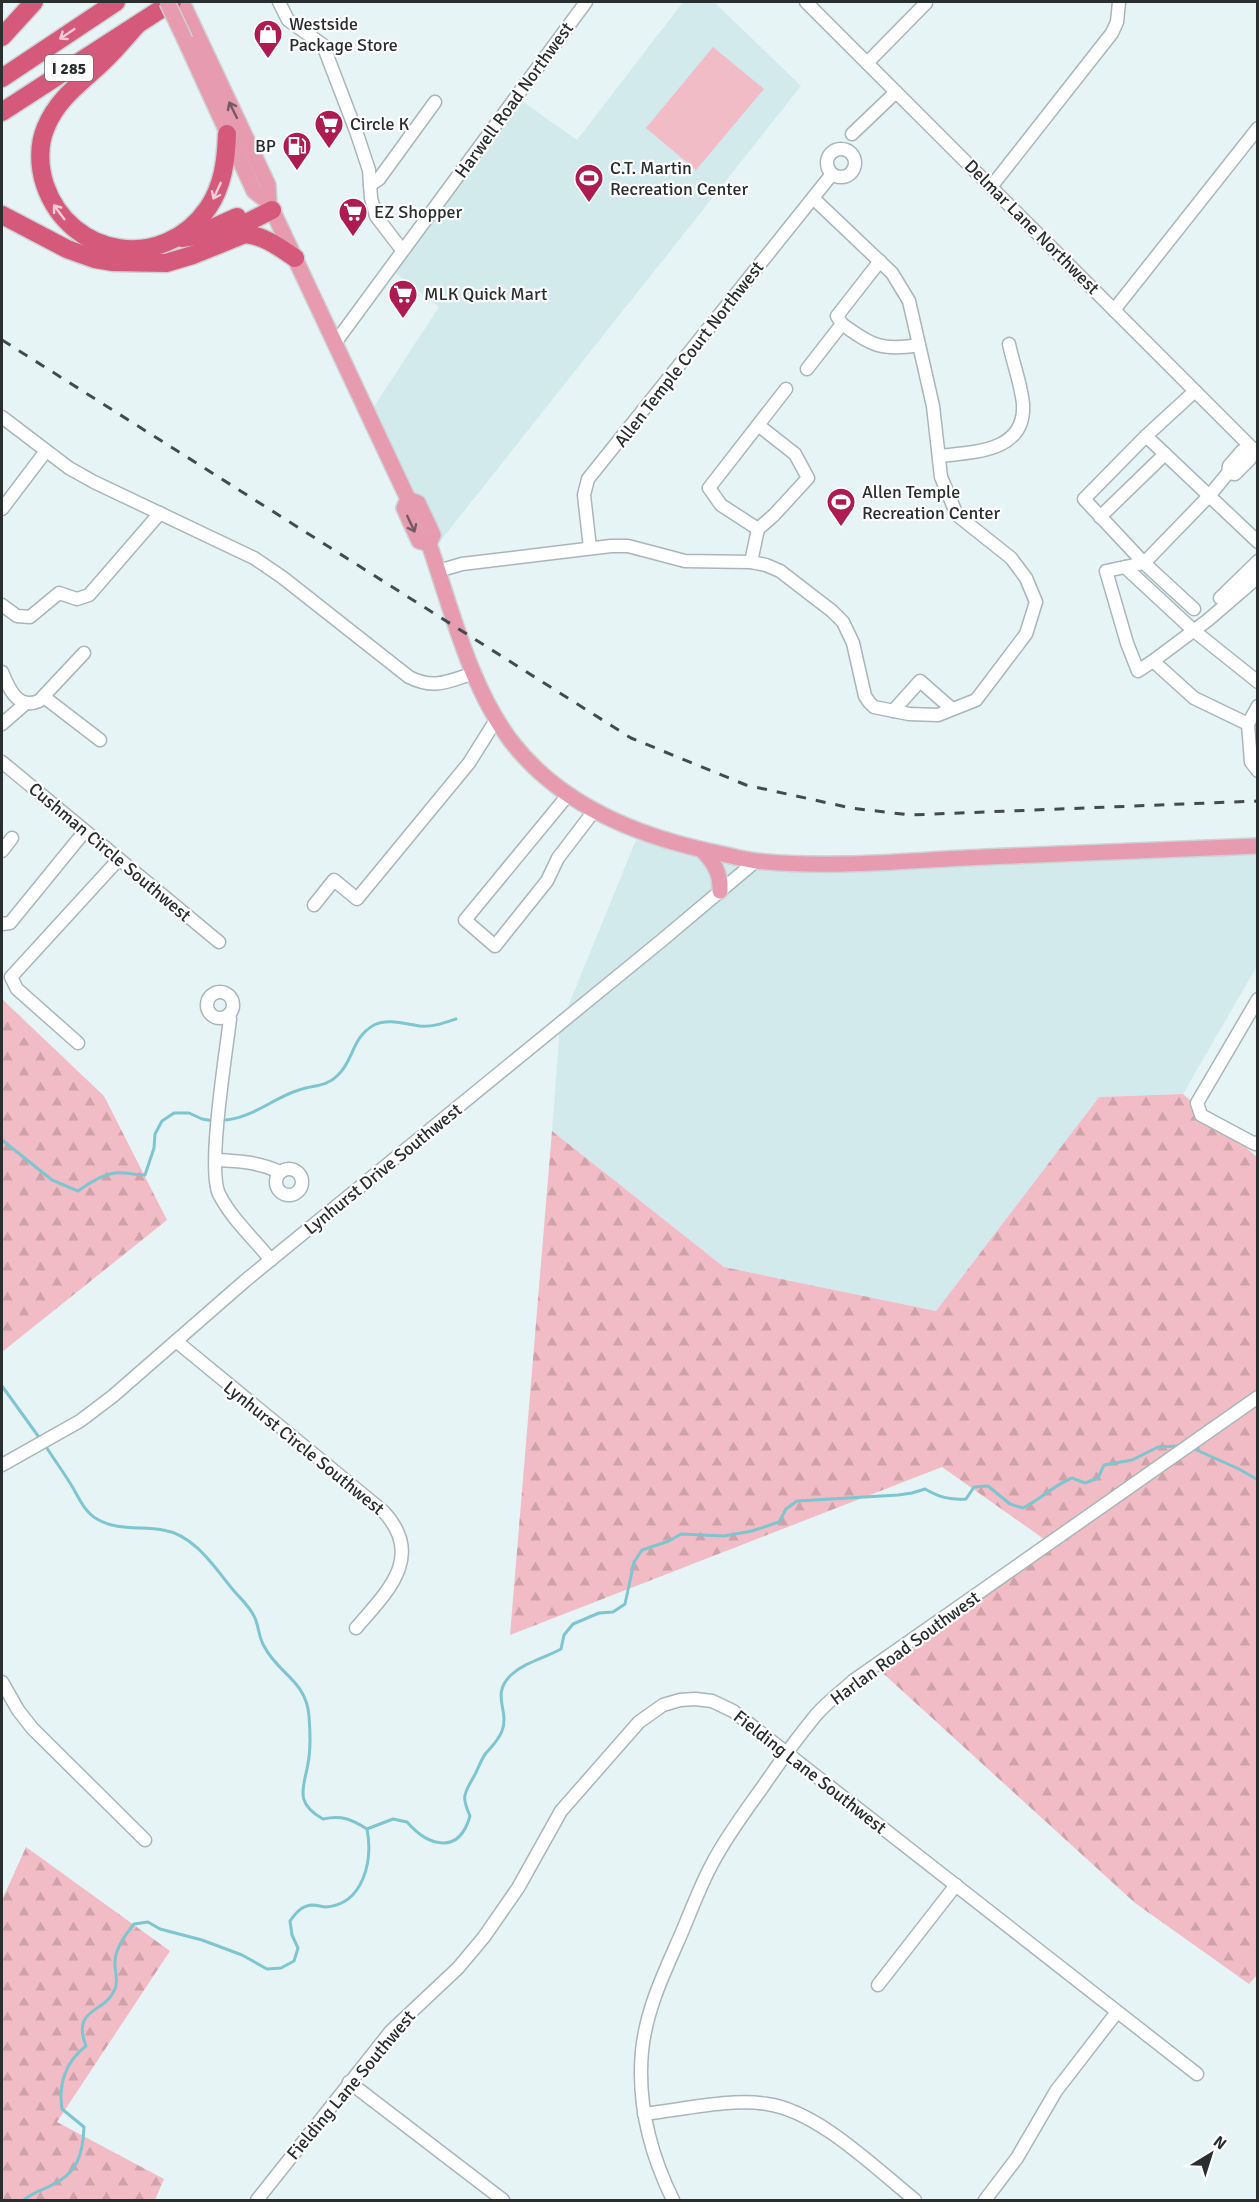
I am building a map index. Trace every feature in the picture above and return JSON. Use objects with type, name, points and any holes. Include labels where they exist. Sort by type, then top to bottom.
[{"type":"highway","points":[[2,37],[34,2]]},
{"type":"highway","name":"I 285","points":[[2,78],[116,2]]},
{"type":"highway","name":"I 285","points":[[2,112],[172,2]]},
{"type":"highway","points":[[137,25],[53,111],[42,136],[40,167],[47,192],[55,206],[69,223],[87,237],[100,244],[127,250],[155,247],[195,236],[270,206]]},
{"type":"highway","points":[[176,240],[200,218],[216,195],[225,168],[227,134]]},
{"type":"highway","points":[[2,214],[81,255],[113,262],[132,261],[182,250],[217,237],[270,206]]},
{"type":"highway","points":[[132,261],[150,264],[166,263],[194,255],[245,234],[272,242],[295,258]]},
{"type":"main road","points":[[167,2],[191,36],[268,184],[270,206]]},
{"type":"main road","points":[[182,2],[191,36],[227,134],[254,190],[270,206],[408,499],[418,503],[433,535],[429,544],[474,674],[490,711],[513,743],[540,772],[568,795],[594,811],[637,831],[702,850],[756,861],[829,863],[1257,846]]},
{"type":"main road","points":[[702,850],[716,866],[720,876],[720,891]]},
{"type":"street","points":[[279,2],[288,20],[323,45],[369,170],[371,198],[376,216],[402,250]]},
{"type":"street","name":"Harwell Road Northwest","points":[[335,343],[586,2]]},
{"type":"street","name":"Delmar Lane Northwest","points":[[806,2],[1255,451]]},
{"type":"street","points":[[992,187],[1112,33],[1117,22],[1119,2]]},
{"type":"street","points":[[867,63],[926,3]]},
{"type":"street","points":[[852,134],[896,92]]},
{"type":"street","points":[[370,185],[379,179],[435,102]]},
{"type":"street","points":[[1114,310],[1257,128]]},
{"type":"street","name":"Allen Temple Court Northwest","points":[[590,548],[584,495],[588,479],[832,174]]},
{"type":"street","points":[[438,571],[462,564],[590,548],[628,546],[685,561],[751,562],[766,565],[780,571],[843,622],[853,643],[865,696],[874,707],[909,714],[938,714],[976,700],[1026,634],[1036,602],[1026,578],[1011,558],[957,515],[941,477],[933,406],[909,301],[892,273],[813,198]]},
{"type":"street","points":[[880,261],[837,316],[842,324],[861,338],[881,347],[901,348],[920,345]]},
{"type":"street","points":[[807,369],[842,324]]},
{"type":"street","points":[[939,456],[1003,445],[1014,435],[1022,422],[1023,403],[1009,344]]},
{"type":"street","points":[[758,529],[721,505],[709,488],[786,389]]},
{"type":"street","points":[[1194,609],[1144,563],[1084,499],[1146,436],[1195,391]]},
{"type":"street","points":[[2,417],[46,451],[94,482],[254,558],[282,577],[409,677],[433,685],[474,674]]},
{"type":"street","points":[[751,562],[758,529],[808,478],[795,454],[758,425]]},
{"type":"street","points":[[1146,436],[1257,542]]},
{"type":"street","points":[[2,509],[46,451]]},
{"type":"street","points":[[1255,451],[1235,474],[1228,473],[1209,496],[1144,563],[1106,571],[1138,671],[1208,620],[1257,577]]},
{"type":"street","points":[[1100,517],[1165,454]]},
{"type":"street","points":[[2,605],[23,618],[30,617],[59,593],[77,599],[90,596],[160,513]]},
{"type":"street","points":[[1220,598],[1257,561]]},
{"type":"street","points":[[1125,567],[1193,630],[1257,682]]},
{"type":"street","points":[[2,724],[25,704],[39,701],[44,697],[84,653]]},
{"type":"street","points":[[1153,661],[1194,698],[1248,724]]},
{"type":"street","points":[[2,672],[8,686],[25,704]]},
{"type":"street","points":[[892,711],[920,681],[952,709]]},
{"type":"street","points":[[44,697],[100,740]]},
{"type":"street","points":[[1257,706],[1248,724],[1251,762],[1257,771]]},
{"type":"street","points":[[314,905],[334,880],[357,899],[469,763],[496,720]]},
{"type":"street","name":"Cushman Circle Southwest","points":[[2,762],[219,942]]},
{"type":"street","points":[[568,795],[465,920],[495,946],[547,881],[558,858],[594,811]]},
{"type":"street","points":[[2,924],[10,923],[23,909],[85,831]]},
{"type":"street","points":[[2,851],[12,838]]},
{"type":"street","points":[[78,1043],[17,989],[12,977],[118,859]]},
{"type":"street","name":"Lynhurst Drive Southwest","points":[[2,1465],[80,1421],[113,1396],[271,1260],[756,861]]},
{"type":"street","points":[[1257,999],[1197,1103],[1201,1115],[1255,1144],[1257,1142]]},
{"type":"street","points":[[228,1015],[230,1019],[217,1130],[215,1179],[219,1194],[234,1216],[271,1260]]},
{"type":"street","points":[[216,1160],[252,1162],[267,1165],[280,1172]]},
{"type":"street","name":"Lynhurst Circle Southwest","points":[[176,1341],[384,1512],[393,1522],[402,1544],[401,1568],[380,1600],[356,1629]]},
{"type":"street","name":"Harlan Road Southwest","points":[[673,2200],[660,2174],[650,2145],[644,2114],[641,2081],[642,2050],[648,2020],[658,1988],[711,1866],[728,1835],[786,1753],[817,1713],[853,1681],[1257,1397]]},
{"type":"street","points":[[2,1682],[18,1710],[32,1728],[145,1840]]},
{"type":"street","name":"Fielding Lane Southwest","points":[[257,2200],[391,2031],[458,1968],[484,1938],[518,1888],[561,1811],[648,1714],[663,1705],[680,1700],[712,1701],[733,1711],[1197,2074]]},
{"type":"street","points":[[878,1985],[956,1886]]},
{"type":"street","points":[[985,2200],[1017,2158],[1056,2091],[1117,2012]]},
{"type":"street","points":[[349,2082],[488,2196],[503,2200]]},
{"type":"street","points":[[644,2114],[743,2102],[788,2109],[807,2116],[823,2127],[915,2200]]},
{"type":"shaded area","points":[[683,2],[714,2],[801,86],[430,554],[367,417],[439,307],[389,268],[522,101],[577,140]]},
{"type":"shaded area","points":[[636,840],[727,856],[809,865],[1257,847],[1257,966],[1183,1094],[1099,1097],[936,1311],[724,1267],[552,1131],[560,1026]]},
{"type":"green space","points":[[713,47],[764,89],[696,170],[646,128]]},
{"type":"green space","points":[[2,999],[104,1096],[167,1220],[2,1352]]},
{"type":"green space","points":[[1183,1094],[1257,1157],[1258,1974],[1249,1984],[1135,1903],[875,1666],[1051,1544],[942,1467],[510,1635],[552,1131],[724,1267],[936,1311],[1099,1097]]},
{"type":"green space","points":[[26,1847],[170,1951],[57,2122],[164,2179],[155,2200],[2,2200],[2,1900]]},
{"type":"waterway","points":[[226,1120],[246,1115],[290,1093],[333,1080],[347,1064],[361,1036],[374,1025],[391,1022],[429,1026],[456,1019]]},
{"type":"waterway","points":[[2,1140],[52,1180],[78,1191],[110,1174],[145,1175],[154,1148],[155,1134],[162,1121],[174,1113],[189,1113],[214,1121]]},
{"type":"waterway","points":[[2,1386],[41,1440]]},
{"type":"waterway","points":[[24,2200],[67,2176],[80,2155],[84,2127],[62,2109],[63,2082],[73,2059],[86,2046],[83,2033],[86,2017],[104,2003],[115,1989],[117,1951],[134,1924],[148,1922],[160,1929],[202,1940],[242,1955],[267,1969],[281,1968],[294,1961],[298,1948],[292,1935],[290,1921],[292,1918],[305,1907],[312,1905],[326,1907],[339,1904],[349,1898],[357,1889],[367,1867],[369,1841],[367,1829],[346,1819],[336,1817],[323,1819],[307,1806],[303,1792],[310,1747],[307,1704],[297,1685],[270,1656],[264,1646],[252,1612],[212,1563],[195,1545],[174,1533],[155,1529],[121,1527],[104,1523],[92,1516],[45,1445]]},
{"type":"waterway","points":[[367,1829],[393,1819],[407,1822],[416,1831],[434,1841],[451,1842],[459,1837],[470,1816],[465,1801],[467,1789],[484,1756],[502,1731],[504,1716],[501,1696],[505,1682],[522,1667],[561,1649],[564,1635],[573,1624],[599,1613],[613,1612],[625,1604],[634,1562],[642,1550],[669,1541],[681,1534],[724,1536],[752,1531],[779,1522],[786,1509],[797,1501],[898,1495],[925,1489],[944,1497],[966,1499],[974,1487],[988,1486],[1010,1504],[1023,1508],[1072,1478],[1085,1483],[1098,1478],[1104,1465],[1132,1460],[1158,1447],[1179,1446]]},
{"type":"waterway","points":[[1192,1448],[1258,1480]]},
{"type":"railway","points":[[2,340],[631,738],[746,785],[851,808],[910,815],[1258,801]]},
{"type":"place","name":"Westside Package Store","points":[[268,60]]},
{"type":"place","name":"Circle K","points":[[329,150]]},
{"type":"place","name":"BP","points":[[297,172]]},
{"type":"place","name":"C.T. Martin Recreation Center","points":[[589,204]]},
{"type":"place","name":"EZ Shopper","points":[[353,238]]},
{"type":"place","name":"MLK Quick Mart","points":[[403,320]]},
{"type":"place","name":"Allen Temple Recreation Center","points":[[841,528]]}]
